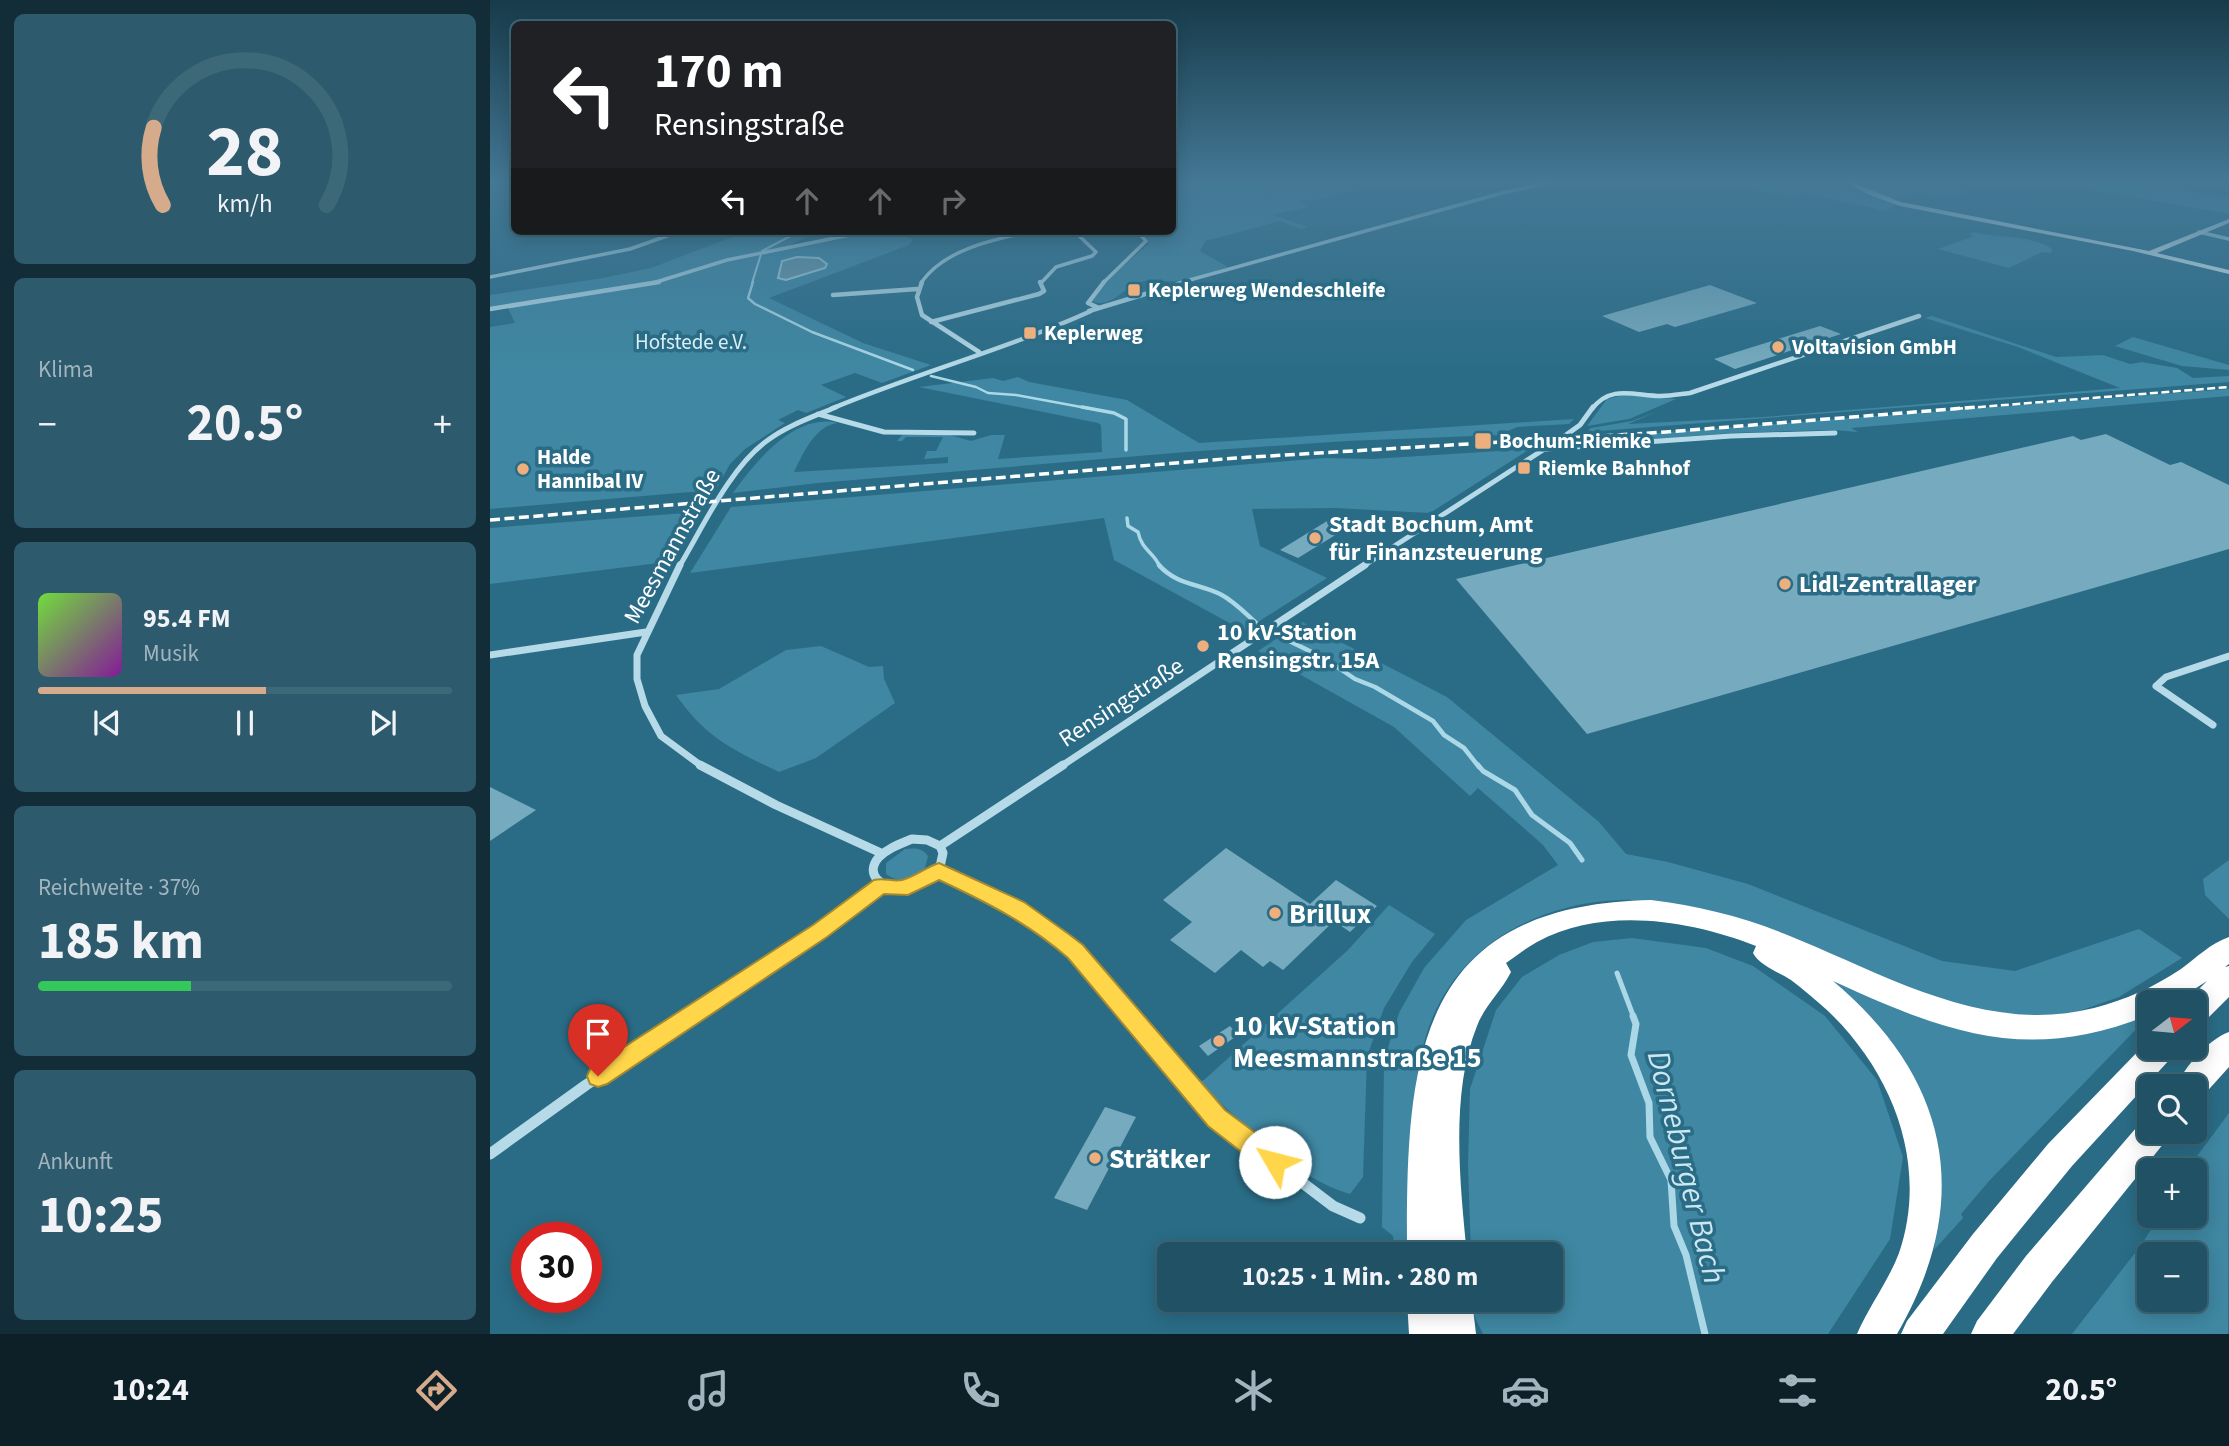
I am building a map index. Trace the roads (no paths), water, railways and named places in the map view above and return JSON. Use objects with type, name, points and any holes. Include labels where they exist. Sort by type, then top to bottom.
[{"type":"highway","points":[[1425,1242],[1424,1175],[1428,1110],[1434,1067],[1444,1030],[1461,994],[1485,965],[1516,940],[1550,922],[1587,913],[1628,909],[1661,910],[1699,916],[1737,927],[1923,1008],[1977,1021],[2039,1028],[2069,1026],[2138,1007],[2186,982],[2229,948]]},
{"type":"highway","points":[[1448,1242],[1446,1112],[1450,1072],[1459,1035],[1474,1002],[1493,975],[1524,951],[1557,935],[1592,925],[1631,920],[1662,921],[1734,938],[1777,957],[1808,978],[1868,1032],[1906,1092],[1924,1143],[1929,1181],[1927,1208],[1914,1259],[1887,1318],[1876,1334]]},
{"type":"highway","points":[[2207,1000],[2229,978]]},
{"type":"highway","points":[[2203,1074],[2229,1045]]},
{"type":"highway","points":[[1920,1334],[1985,1246],[2060,1155],[2150,1060]]},
{"type":"highway","points":[[1990,1334],[2039,1269],[2143,1144]]},
{"type":"highway","points":[[1430,1315],[1457,1334]]},
{"type":"street","points":[[490,277],[641,245]]},
{"type":"street","points":[[490,309],[651,284],[727,260],[803,245]]},
{"type":"street","points":[[979,352],[922,315],[917,306],[917,289],[928,273],[955,255],[980,245]]},
{"type":"street","points":[[931,322],[1039,294],[1044,290],[1040,282],[1049,271],[1096,252],[1089,245]]},
{"type":"street","points":[[1099,308],[1088,303],[1106,278],[1141,245]]},
{"type":"street","name":"Meesmannstraße","points":[[881,853],[776,805],[696,763],[661,736],[645,706],[637,679],[637,655],[646,632],[680,566],[746,459],[779,433],[817,414],[979,352],[1070,322],[1099,308],[1319,245]]},
{"type":"street","points":[[2110,245],[2229,272]]},
{"type":"street","points":[[2150,253],[2168,245]]},
{"type":"street","points":[[833,295],[917,289]]},
{"type":"street","name":"Rensingstraße","points":[[940,846],[1545,449],[1580,425],[1598,401],[1609,394],[1628,392],[1660,396],[1690,393],[1919,316]]},
{"type":"street","points":[[817,414],[884,432],[974,433]]},
{"type":"street","points":[[1545,449],[1731,436],[1835,433]]},
{"type":"street","points":[[490,655],[646,632]]},
{"type":"street","points":[[2213,724],[2157,686],[2166,677],[2229,656]]},
{"type":"street","points":[[912,839],[927,840],[940,846],[943,853],[939,871],[908,887],[893,889],[881,886],[874,880],[872,872],[874,862],[881,853],[895,844],[912,839]]},
{"type":"street","points":[[939,871],[991,893],[1051,931],[1075,951],[1217,1118],[1334,1206],[1360,1218]]},
{"type":"street","points":[[490,1154],[568,1097],[820,931],[881,886]]},
{"type":"waterway","name":"Dorneburger Bach","points":[[752,283],[762,251],[773,245]]},
{"type":"waterway","name":"Dorneburger Bach","points":[[753,282],[748,298],[755,304],[812,332],[913,370]]},
{"type":"waterway","name":"Dorneburger Bach","points":[[931,376],[976,387],[988,393],[1016,395],[1092,409]]},
{"type":"waterway","name":"Dorneburger Bach","points":[[1082,407],[1114,413],[1126,419],[1126,450]]},
{"type":"waterway","name":"Dorneburger Bach","points":[[1127,518],[1128,526],[1138,532],[1142,543],[1160,567]]},
{"type":"waterway","name":"Dorneburger Bach","points":[[1159,565],[1180,580],[1225,597],[1256,623]]},
{"type":"waterway","name":"Dorneburger Bach","points":[[1281,637],[1324,658],[1355,679],[1375,687],[1433,721],[1444,735],[1464,748],[1479,767]]},
{"type":"waterway","name":"Dorneburger Bach","points":[[1478,765],[1483,771],[1515,790],[1532,815],[1570,843],[1582,860]]},
{"type":"waterway","name":"Dorneburger Bach","points":[[1617,973],[1634,1018]]},
{"type":"waterway","name":"Dorneburger Bach","points":[[1633,1016],[1636,1024],[1631,1055],[1649,1103],[1650,1137],[1671,1180],[1674,1226],[1686,1255],[1705,1334]]},
{"type":"railway","points":[[1955,409],[2229,387]]},
{"type":"railway","points":[[490,520],[1236,458],[1666,432],[1977,407]]},
{"type":"place","name":"Keplerweg Wendeschleife","points":[[1134,290]]},
{"type":"place","name":"Keplerweg","points":[[1030,333]]},
{"type":"place","name":"Voltavision GmbH","points":[[1778,347]]},
{"type":"place","name":"Bochum-Riemke","points":[[1483,441]]},
{"type":"place","name":"Riemke Bahnhof","points":[[1524,468]]},
{"type":"place","name":"Halde Hannibal IV","points":[[523,469]]},
{"type":"place","name":"Stadt Bochum, Amt für Finanzsteuerung","points":[[1315,538]]},
{"type":"place","name":"Lidl-Zentrallager","points":[[1785,584]]},
{"type":"place","name":"10 kV-Station Rensingstr. 15A","points":[[1203,646]]},
{"type":"place","name":"Brillux","points":[[1275,913]]},
{"type":"place","name":"10 kV-Station Meesmannstraße 15","points":[[1219,1041]]},
{"type":"place","name":"Strätker","points":[[1095,1158]]},
{"type":"park label","name":"Hofstede e.V.","points":[[691,342]]}]
